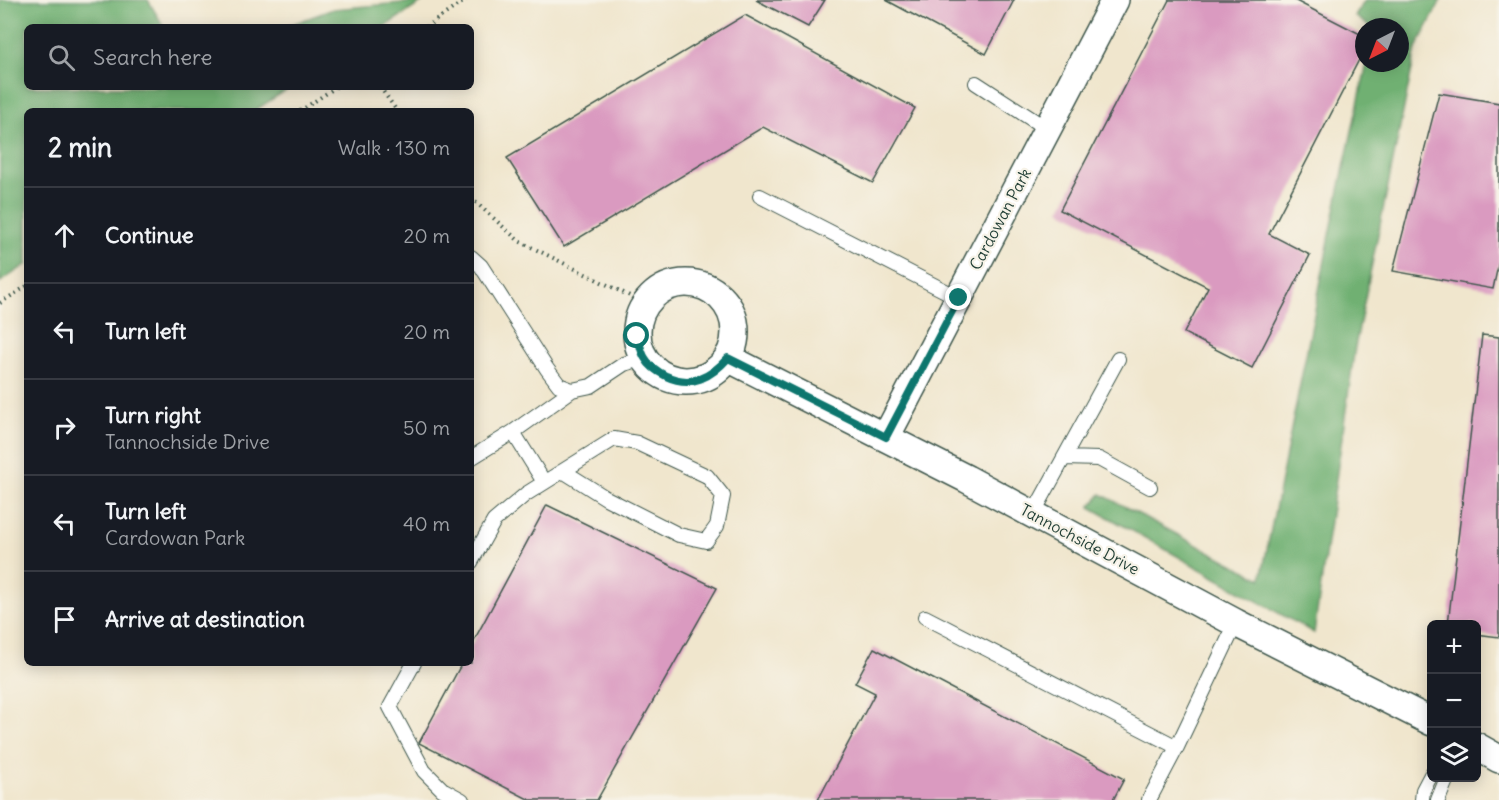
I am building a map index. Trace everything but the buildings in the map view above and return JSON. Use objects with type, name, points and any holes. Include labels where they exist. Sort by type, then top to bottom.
[{"type":"street","name":"Cardowan Park","points":[[886,437],[1115,0]]},
{"type":"street","points":[[690,282],[711,289],[724,300],[735,323],[735,340],[728,358],[717,370],[691,381],[673,379],[656,371],[645,358],[637,336],[639,319],[646,304],[658,291],[673,284],[690,282]]},
{"type":"street","name":"Tannochside Drive","points":[[728,358],[886,437],[1236,623],[1427,720]]},
{"type":"street","points":[[1481,749],[1499,759]]},
{"type":"lane","points":[[976,83],[1047,129]]},
{"type":"lane","points":[[760,196],[959,298]]},
{"type":"lane","points":[[474,266],[559,385],[572,390]]},
{"type":"lane","points":[[474,456],[513,432],[572,390],[591,386],[624,364],[645,358]]},
{"type":"lane","points":[[1034,514],[1118,360]]},
{"type":"lane","points":[[513,432],[544,482]]},
{"type":"lane","points":[[474,557],[494,521],[526,494],[544,482],[614,439],[637,443],[707,476],[723,496],[717,526],[706,541],[679,535],[606,498],[562,471]]},
{"type":"lane","points":[[1065,458],[1099,459],[1150,488]]},
{"type":"lane","points":[[925,617],[1177,747]]},
{"type":"lane","points":[[1149,800],[1236,623]]},
{"type":"lane","points":[[412,666],[390,707],[424,771],[442,789],[462,800]]},
{"type":"lane","points":[[1422,800],[1423,789],[1427,781]]},
{"type":"lane","points":[[1438,800],[1445,782]]},
{"type":"path","points":[[430,24],[466,0]]},
{"type":"path","points":[[304,108],[332,90]]},
{"type":"path","points":[[382,90],[395,108]]},
{"type":"path","points":[[474,201],[519,241],[646,304]]},
{"type":"path","points":[[0,303],[24,288]]},
{"type":"green space","points":[[0,0],[148,0],[162,24],[24,24],[24,90],[286,90],[259,108],[24,108],[24,266],[0,282]]},
{"type":"green space","points":[[1365,0],[1441,0],[1416,49],[1355,347],[1314,633],[1090,507],[1101,494],[1261,579],[1365,72],[1409,72],[1409,18],[1358,18],[1355,16]]},
{"type":"green space","points":[[424,1],[389,24],[293,24],[333,9]]},
{"type":"route","points":[[637,336],[645,358],[656,371],[673,379],[691,381],[702,378],[717,370],[728,358],[886,437],[959,298]]}]
